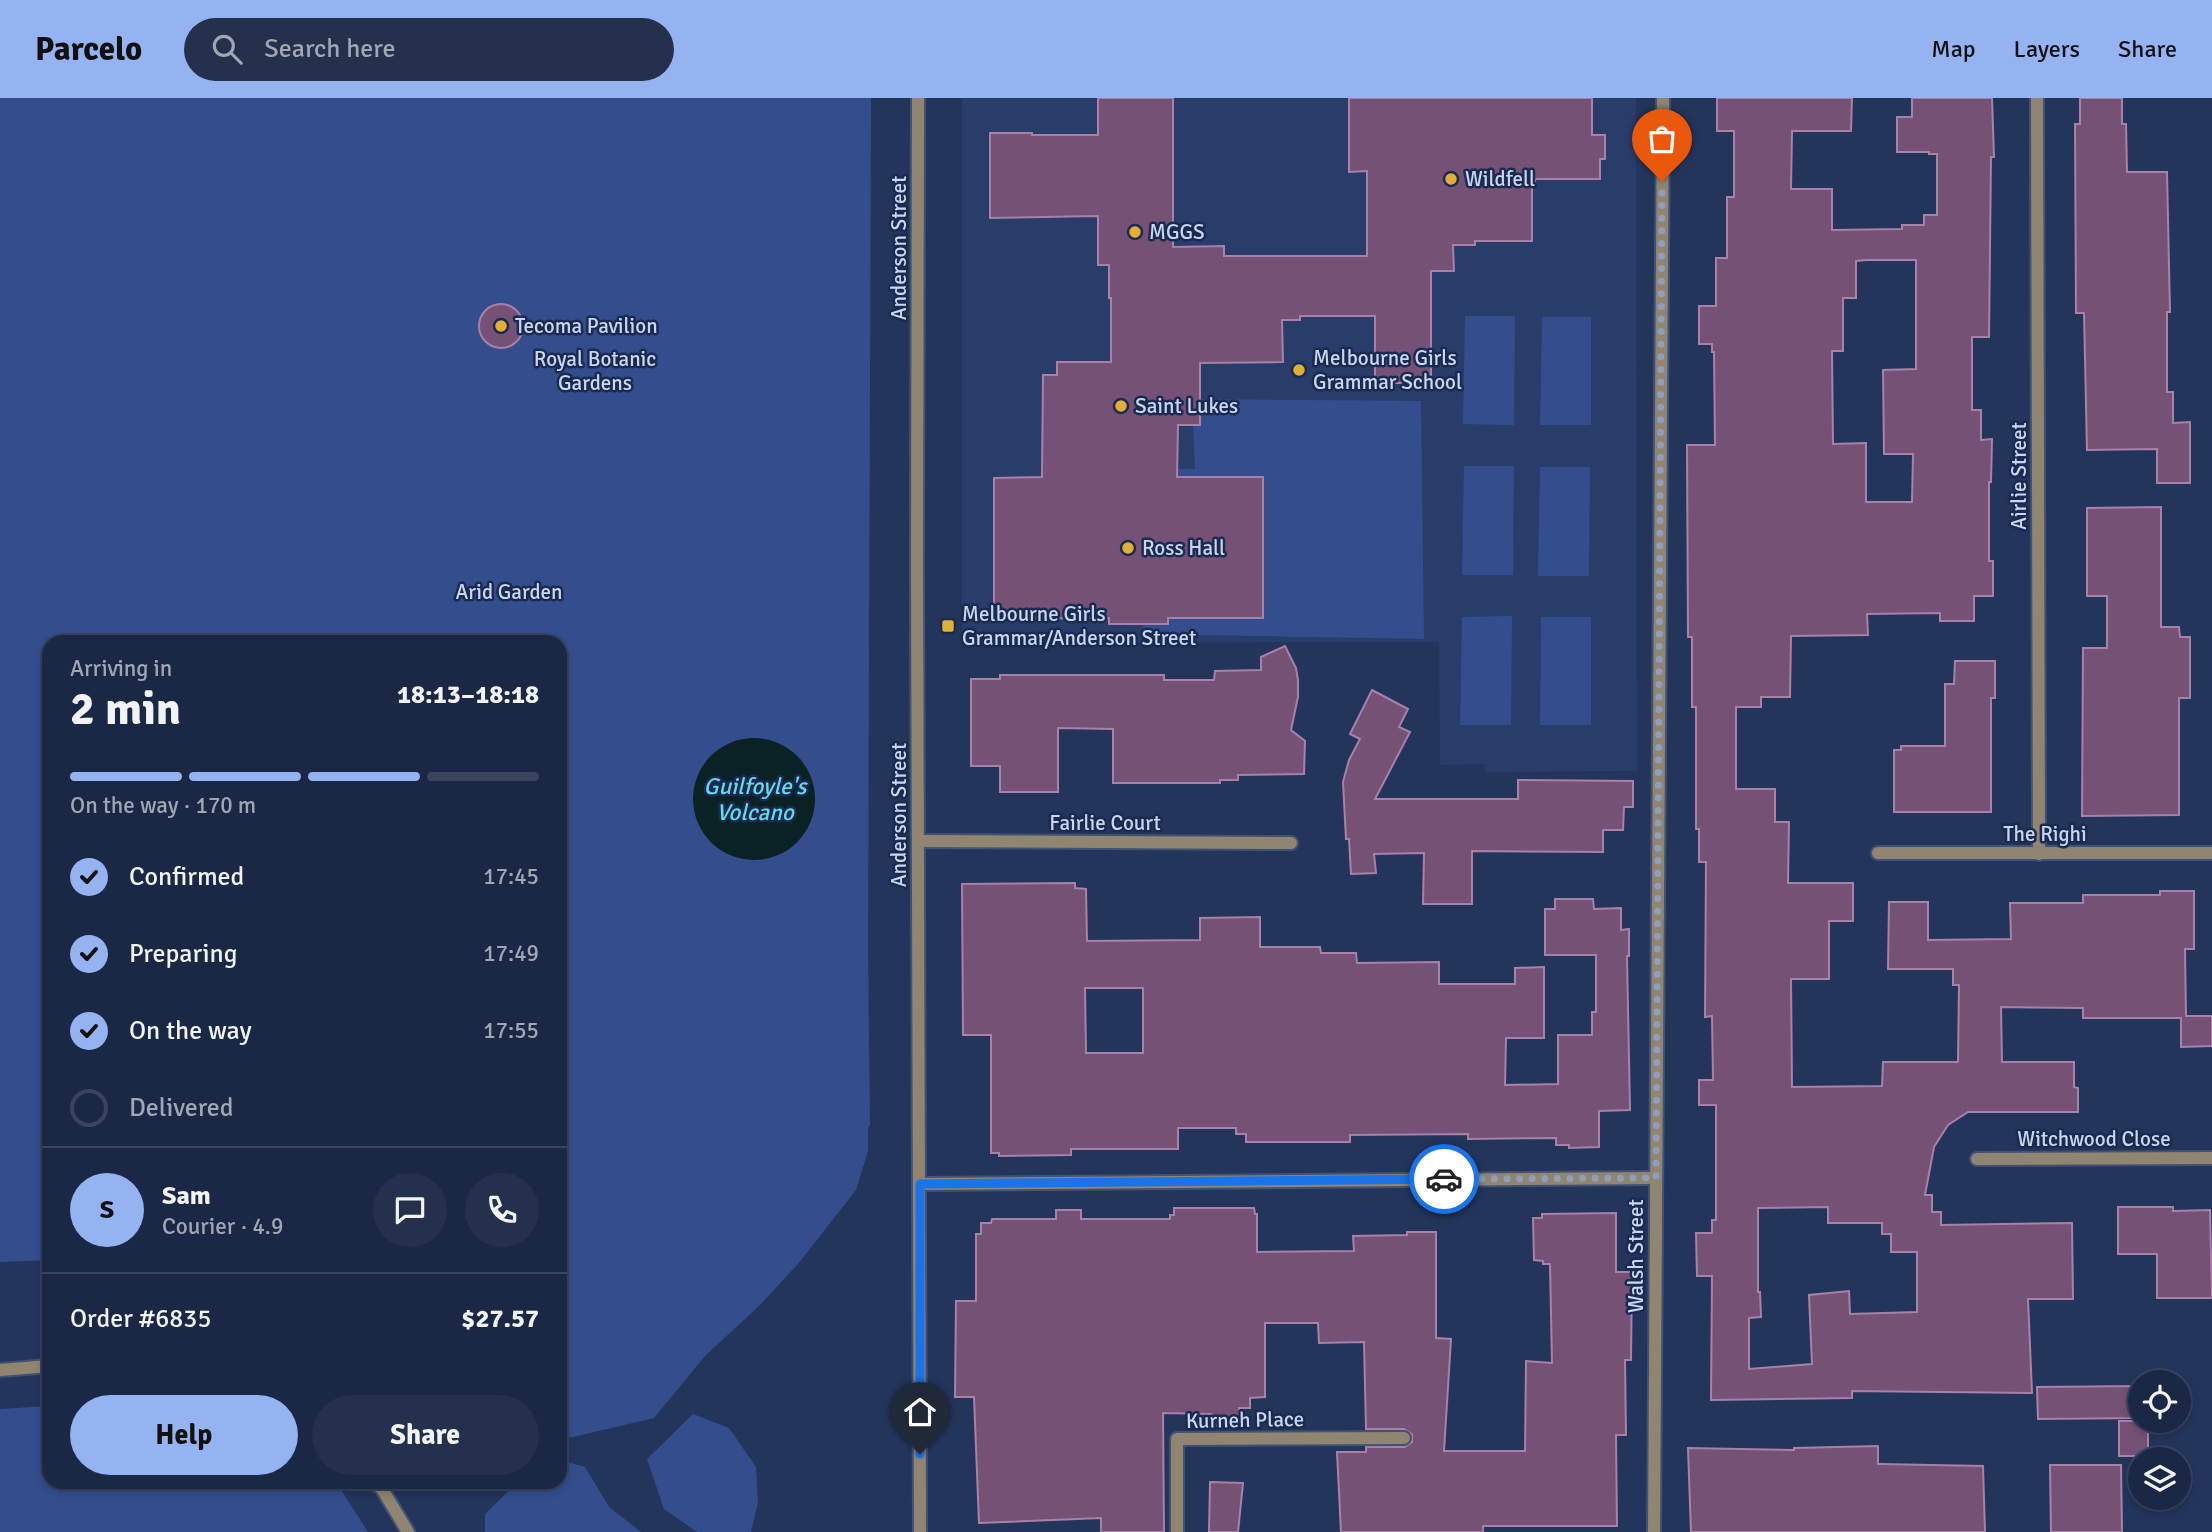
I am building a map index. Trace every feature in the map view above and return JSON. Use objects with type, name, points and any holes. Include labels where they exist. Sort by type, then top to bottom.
[{"type":"street","name":"Anderson Street","points":[[918,98],[920,1532]]},
{"type":"street","name":"Walsh Street","points":[[1654,1532],[1662,98]]},
{"type":"street","name":"Airlie Street","points":[[2037,98],[2039,853]]},
{"type":"street","name":"Fairlie Court","points":[[919,841],[1291,843]]},
{"type":"street","name":"The Righi","points":[[1878,853],[2212,853]]},
{"type":"street","name":"Witchwood Close","points":[[1977,1159],[2212,1158]]},
{"type":"street","points":[[920,1184],[1656,1178]]},
{"type":"street","points":[[0,1370],[42,1367]]},
{"type":"street","name":"Kurneh Place","points":[[1177,1532],[1177,1438],[1404,1438]]},
{"type":"street","points":[[382,1489],[408,1532]]},
{"type":"shaded area","name":"Melbourne Girls Grammar School","points":[[962,98],[1636,98],[1637,771],[1485,772],[1484,764],[1440,765],[1439,642],[962,643]]},
{"type":"green space","name":"Royal Botanic Gardens","points":[[0,98],[871,98],[868,946],[870,1125],[868,1151],[856,1190],[798,1264],[759,1306],[705,1356],[654,1418],[567,1438],[567,635],[42,635],[42,1260],[0,1262]]},
{"type":"green space","points":[[1465,316],[1515,316],[1514,425],[1463,424]]},
{"type":"green space","points":[[1542,317],[1591,317],[1591,425],[1540,425]]},
{"type":"green space","points":[[1192,399],[1421,401],[1424,639],[1143,634],[1140,469],[1195,469]]},
{"type":"green space","points":[[1464,466],[1514,466],[1513,575],[1462,575]]},
{"type":"green space","points":[[1540,467],[1590,467],[1589,576],[1538,576]]},
{"type":"green space","points":[[1512,616],[1511,725],[1460,725],[1462,617]]},
{"type":"green space","points":[[1541,617],[1591,617],[1591,725],[1540,725]]},
{"type":"green space","points":[[42,1406],[42,1489],[341,1489],[368,1532],[0,1532],[0,1409]]},
{"type":"green space","points":[[693,1414],[729,1428],[756,1467],[758,1502],[751,1532],[697,1532],[664,1509],[647,1459]]},
{"type":"green space","points":[[567,1462],[585,1467],[609,1507],[641,1532],[485,1532],[485,1514],[511,1489],[567,1489]]},
{"type":"water","name":"Guilfoyle's Volcano","points":[[754,738],[777,743],[797,756],[810,776],[815,799],[810,822],[797,842],[777,855],[754,860],[731,855],[711,842],[698,822],[693,799],[698,776],[711,756],[731,743]]},
{"type":"building","points":[[1098,98],[1173,98],[1173,247],[1224,246],[1224,256],[1367,256],[1367,171],[1349,172],[1349,98],[1592,98],[1592,135],[1605,135],[1605,159],[1600,159],[1600,179],[1535,179],[1535,186],[1532,186],[1532,241],[1475,241],[1475,245],[1453,245],[1454,271],[1431,271],[1431,383],[1375,383],[1375,316],[1300,316],[1300,320],[1282,320],[1283,362],[1200,363],[1200,425],[1178,425],[1177,477],[1263,477],[1263,618],[1168,618],[1168,624],[1109,624],[1109,618],[994,619],[994,478],[1042,477],[1043,375],[1057,375],[1057,362],[1111,362],[1111,298],[1109,265],[1098,265],[1098,216],[990,218],[990,133],[1098,135]]},
{"type":"building","points":[[1717,98],[1852,98],[1851,131],[1792,131],[1791,189],[1832,189],[1832,230],[1902,229],[1902,225],[1924,225],[1924,215],[1937,215],[1937,154],[1897,152],[1897,117],[1912,117],[1912,98],[1992,98],[1994,157],[1991,157],[1989,337],[1972,337],[1972,410],[1981,410],[1981,440],[1992,439],[1989,561],[1993,561],[1993,596],[1974,596],[1974,621],[1940,621],[1940,613],[1867,614],[1868,635],[1791,636],[1790,697],[1761,697],[1761,707],[1736,707],[1736,789],[1775,789],[1775,822],[1789,822],[1788,883],[1853,883],[1853,921],[1829,921],[1829,979],[1791,979],[1792,1087],[1882,1086],[1883,1062],[1958,1062],[1959,985],[1953,985],[1953,969],[1888,969],[1889,902],[1928,902],[1928,940],[2011,939],[2010,903],[2083,903],[2083,895],[2160,895],[2160,891],[2194,891],[2194,949],[2185,949],[2186,1016],[2212,1016],[2212,1046],[2181,1047],[2181,1018],[2083,1018],[2083,1008],[2001,1007],[2002,1062],[2074,1062],[2078,1112],[1968,1112],[1948,1125],[1934,1147],[1925,1195],[1932,1195],[1932,1212],[1941,1212],[1941,1225],[2072,1223],[2073,1299],[2028,1299],[2032,1393],[1852,1391],[1852,1398],[1711,1400],[1712,1276],[1697,1276],[1696,1233],[1712,1233],[1712,1220],[1716,1220],[1716,1105],[1699,1105],[1699,1080],[1713,1080],[1712,1016],[1705,1017],[1706,862],[1699,862],[1699,829],[1696,829],[1696,707],[1692,707],[1692,637],[1688,637],[1687,445],[1715,445],[1714,352],[1712,344],[1699,344],[1699,306],[1716,306],[1716,258],[1727,258],[1727,197],[1734,197],[1734,131],[1717,131]],"holes":[[[1916,260],[1916,369],[1883,370],[1884,454],[1913,454],[1912,502],[1866,502],[1866,443],[1833,444],[1832,351],[1843,351],[1843,298],[1856,298],[1856,261]],[[1828,1207],[1828,1223],[1882,1223],[1882,1234],[1891,1234],[1891,1252],[1917,1252],[1917,1312],[1850,1314],[1849,1291],[1809,1295],[1812,1364],[1749,1369],[1749,1318],[1761,1317],[1758,1292],[1758,1208]]]},
{"type":"building","points":[[2080,98],[2122,98],[2122,124],[2126,124],[2127,172],[2167,172],[2170,312],[2167,312],[2167,392],[2173,392],[2173,423],[2190,422],[2190,483],[2157,483],[2157,449],[2087,450],[2084,313],[2076,313],[2075,124],[2080,124]]},
{"type":"building","name":"Tecoma Pavilion","points":[[501,304],[517,310],[523,326],[517,342],[501,348],[485,342],[479,326],[485,310]]},
{"type":"building","points":[[2161,507],[2161,627],[2179,627],[2180,637],[2190,637],[2190,698],[2179,698],[2179,815],[2082,816],[2083,648],[2107,648],[2107,596],[2087,596],[2087,508]]},
{"type":"building","points":[[1285,646],[1296,668],[1298,680],[1298,697],[1291,730],[1305,741],[1304,774],[1238,775],[1238,780],[1220,780],[1220,783],[1113,783],[1113,729],[1058,728],[1058,792],[1000,792],[1000,766],[971,766],[971,679],[1000,679],[1000,675],[1164,675],[1164,680],[1214,680],[1215,671],[1261,670],[1261,657]]},
{"type":"building","points":[[1955,661],[1995,661],[1995,698],[1991,698],[1991,812],[1894,812],[1894,750],[1901,750],[1901,746],[1945,746],[1945,684],[1954,684]]},
{"type":"building","points":[[1372,690],[1408,709],[1399,727],[1410,732],[1375,799],[1518,799],[1518,780],[1633,781],[1633,807],[1624,807],[1623,830],[1603,830],[1603,852],[1472,851],[1472,904],[1423,904],[1424,853],[1374,854],[1376,873],[1351,874],[1343,782],[1349,760],[1360,739],[1350,734]]},
{"type":"building","points":[[1075,883],[1075,888],[1086,889],[1087,941],[1200,940],[1200,918],[1260,917],[1260,947],[1320,947],[1321,953],[1356,953],[1357,963],[1439,962],[1439,984],[1515,984],[1515,968],[1544,967],[1544,1038],[1506,1038],[1505,1085],[1558,1084],[1558,1035],[1592,1035],[1592,1012],[1596,1012],[1596,955],[1545,955],[1545,909],[1555,909],[1555,899],[1593,899],[1594,909],[1621,908],[1621,930],[1629,929],[1627,956],[1630,1110],[1599,1111],[1599,1147],[1569,1148],[1569,1145],[1556,1145],[1556,1138],[1468,1139],[1468,1134],[1350,1135],[1350,1142],[1246,1142],[1246,1134],[1236,1134],[1236,1128],[1178,1128],[1178,1149],[1071,1149],[1071,1155],[999,1156],[999,1153],[991,1153],[991,1035],[963,1035],[962,884]],"holes":[[[1085,988],[1143,988],[1143,1053],[1086,1053]]]},
{"type":"building","points":[[2118,1207],[2173,1207],[2173,1211],[2210,1210],[2212,1298],[2157,1298],[2157,1254],[2118,1254]]},
{"type":"building","points":[[1174,1208],[1254,1208],[1257,1214],[1257,1252],[1354,1251],[1353,1236],[1436,1232],[1436,1338],[1451,1339],[1444,1451],[1525,1451],[1526,1361],[1552,1363],[1550,1264],[1534,1260],[1533,1218],[1542,1218],[1542,1214],[1616,1213],[1616,1272],[1632,1272],[1631,1360],[1625,1360],[1626,1435],[1616,1435],[1617,1526],[1483,1526],[1483,1532],[1341,1532],[1337,1452],[1366,1452],[1366,1447],[1405,1447],[1412,1442],[1412,1434],[1404,1429],[1366,1429],[1364,1342],[1319,1343],[1318,1323],[1265,1323],[1265,1397],[1250,1398],[1250,1408],[1239,1408],[1239,1426],[1211,1426],[1211,1414],[1163,1413],[1164,1532],[1101,1532],[1101,1518],[979,1523],[974,1397],[955,1397],[956,1301],[976,1301],[976,1234],[981,1234],[981,1223],[991,1223],[992,1219],[1056,1219],[1056,1210],[1081,1210],[1081,1219],[1170,1219],[1170,1215],[1174,1215]]},
{"type":"building","points":[[2128,1386],[2128,1418],[2038,1419],[2037,1387]]},
{"type":"building","points":[[2119,1421],[2128,1421],[2128,1433],[2148,1433],[2148,1447],[2128,1447],[2128,1456],[2119,1456]]},
{"type":"building","points":[[1878,1446],[1878,1464],[1983,1466],[1985,1532],[1691,1532],[1688,1448],[1794,1450]]},
{"type":"building","points":[[2050,1465],[2121,1465],[2122,1532],[2051,1532]]},
{"type":"building","points":[[1210,1482],[1243,1483],[1238,1532],[1209,1532]]},
{"type":"way so far","points":[[1444,1179],[1656,1178],[1662,181]]},
{"type":"place","name":"Wildfell","points":[[1451,179]]},
{"type":"place","name":"MGGS","points":[[1135,232]]},
{"type":"place","name":"Tecoma Pavilion","points":[[501,326]]},
{"type":"place","name":"Melbourne Girls Grammar School","points":[[1299,370]]},
{"type":"place","name":"Saint Lukes","points":[[1121,406]]},
{"type":"place","name":"Ross Hall","points":[[1128,548]]},
{"type":"place","name":"Melbourne Girls Grammar/Anderson Street","points":[[948,626]]},
{"type":"route","points":[[920,1454],[920,1184],[1444,1179]]},
{"type":"park label","name":"Arid Garden","points":[[509,592]]}]
